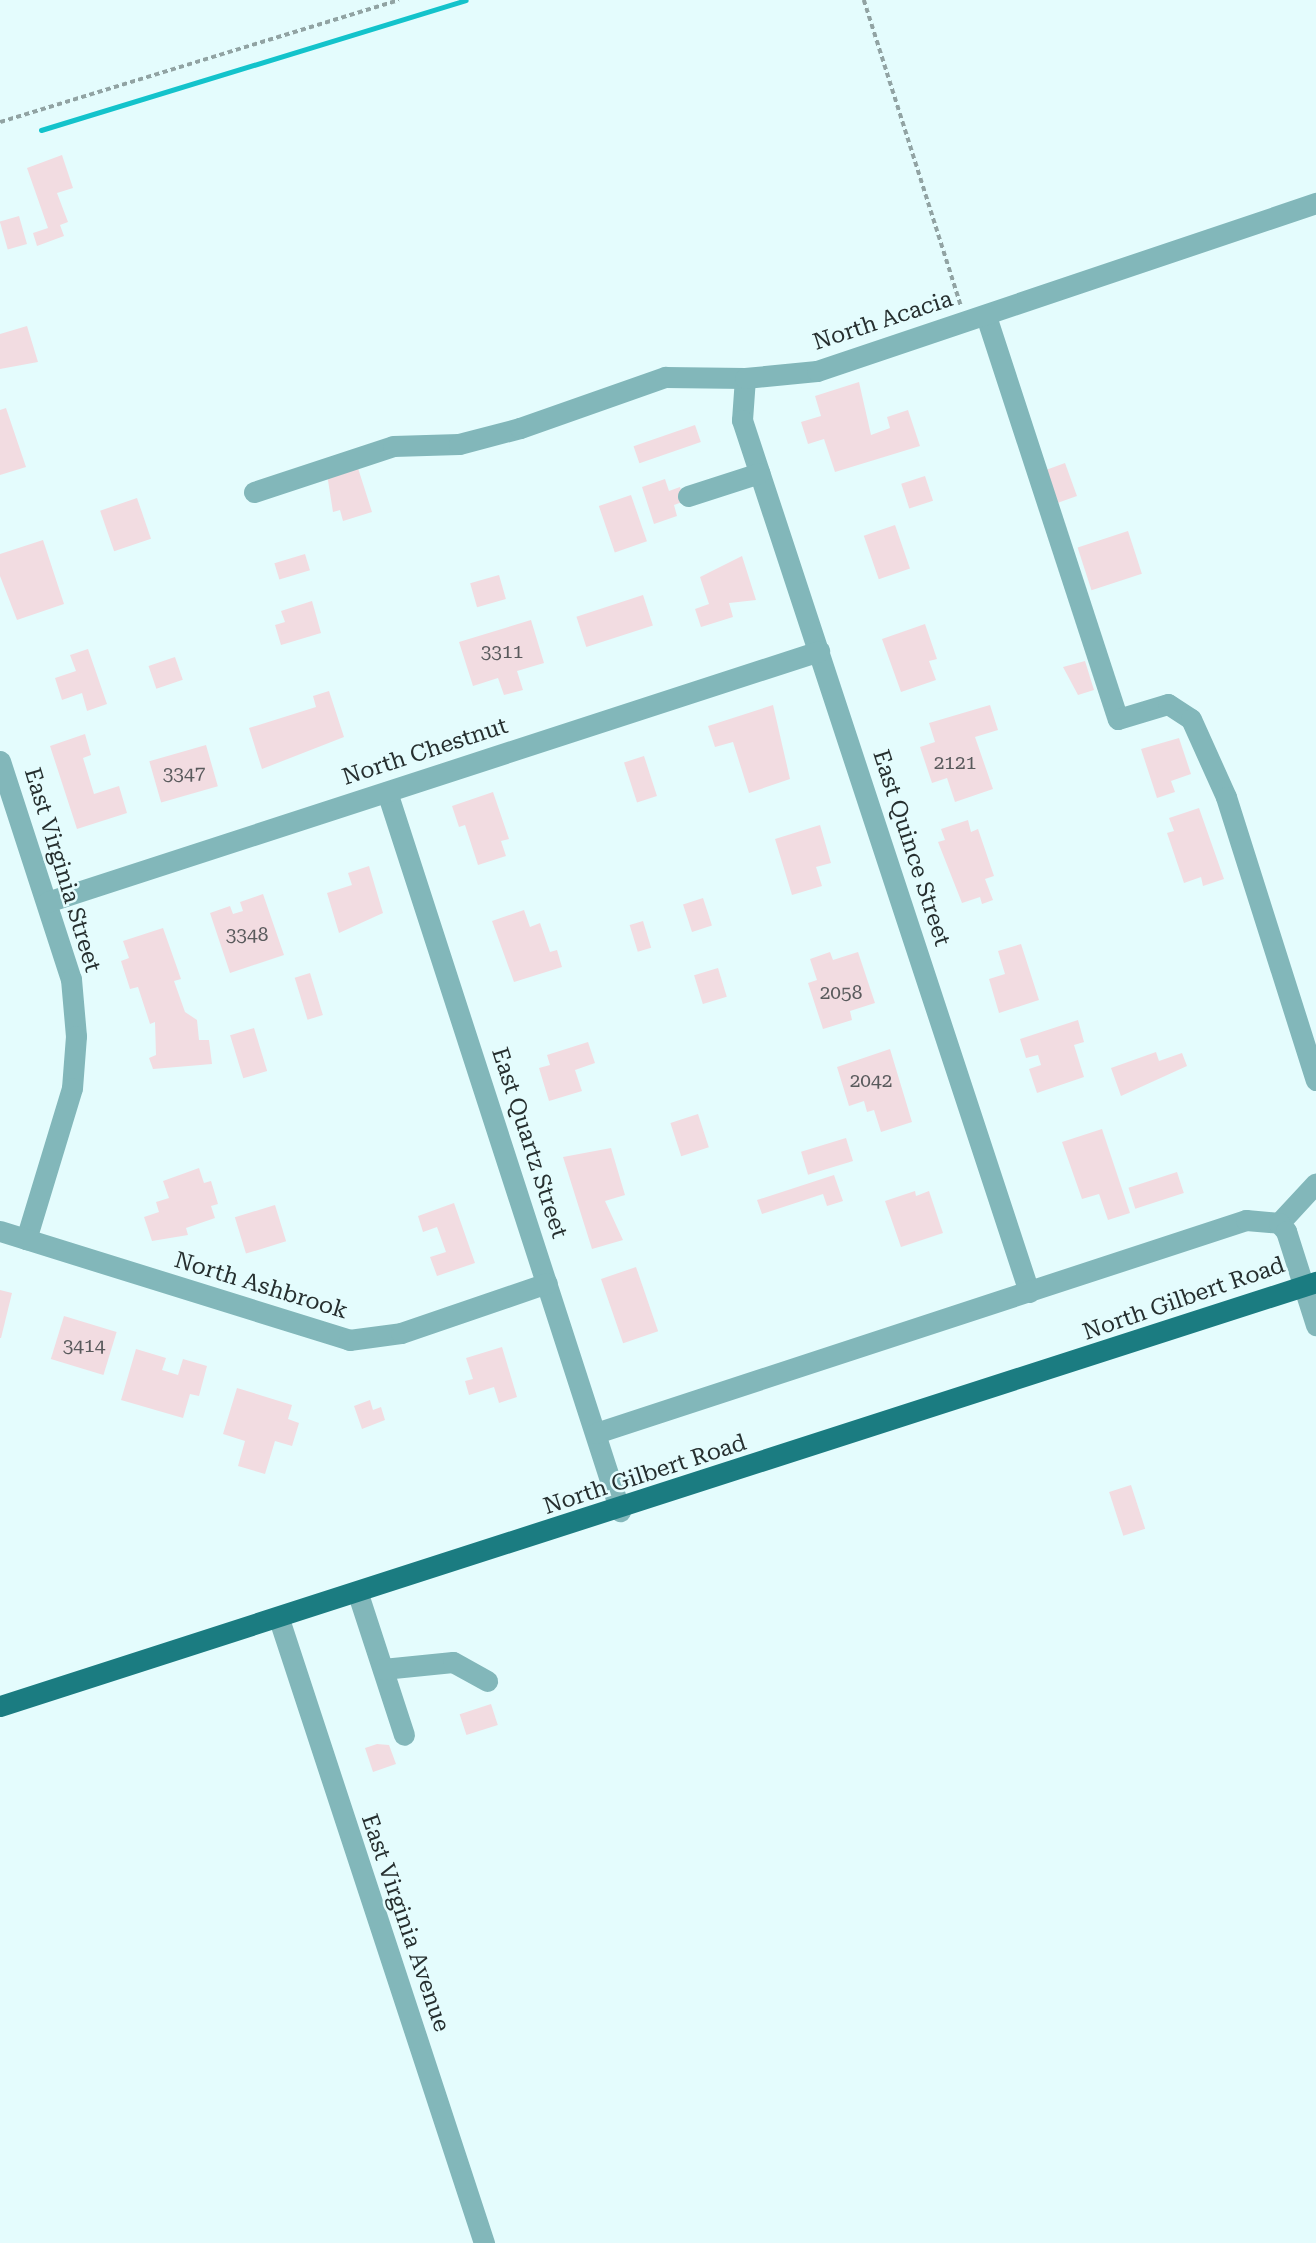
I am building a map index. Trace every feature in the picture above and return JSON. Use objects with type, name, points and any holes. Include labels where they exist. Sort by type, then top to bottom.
[{"type":"main road","name":"North Gilbert Road","points":[[0,1706],[620,1511],[1310,1284]]},
{"type":"street","name":"North Acacia","points":[[254,492],[393,446],[459,444],[520,428],[665,377],[746,378],[817,371],[1316,203]]},
{"type":"street","points":[[976,319],[1118,719],[1168,704],[1191,719],[1226,797],[1316,1080]]},
{"type":"street","name":"East Quince Street","points":[[746,378],[742,420],[1029,1292]]},
{"type":"street","points":[[688,496],[759,473]]},
{"type":"street","name":"North Chestnut","points":[[47,902],[819,651]]},
{"type":"street","name":"East Virginia Street","points":[[0,761],[71,979],[76,1035],[72,1088],[26,1240]]},
{"type":"street","name":"East Quartz Street","points":[[387,792],[620,1511]]},
{"type":"street","points":[[1279,1223],[1316,1183]]},
{"type":"street","name":"North Gilbert Road","points":[[596,1433],[1246,1220],[1279,1223],[1310,1284]]},
{"type":"street","name":"North Ashbrook","points":[[0,1231],[349,1340],[401,1334],[547,1283]]},
{"type":"street","points":[[1310,1284],[1316,1325]]},
{"type":"street","points":[[358,1594],[404,1735]]},
{"type":"street","name":"East Virginia Avenue","points":[[279,1619],[484,2243]]},
{"type":"street","points":[[383,1669],[453,1661],[487,1681]]},
{"type":"path","points":[[0,122],[399,0]]},
{"type":"path","points":[[864,0],[976,319]]},
{"type":"building","points":[[62,155],[73,188],[57,193],[68,222],[60,225],[64,236],[37,246],[33,233],[48,228],[27,168]]},
{"type":"building","points":[[19,216],[27,244],[8,249],[0,221]]},
{"type":"building","points":[[27,326],[38,362],[0,369],[0,334]]},
{"type":"building","points":[[859,382],[871,435],[890,428],[887,417],[908,410],[920,446],[835,472],[824,439],[808,444],[801,422],[821,416],[815,396]]},
{"type":"building","points":[[6,408],[26,467],[0,475],[0,410]]},
{"type":"building","points":[[695,425],[701,442],[639,463],[634,446]]},
{"type":"building","points":[[1065,463],[1077,496],[1054,504],[1042,471]]},
{"type":"building","points":[[357,465],[372,512],[343,521],[340,510],[333,512],[327,474]]},
{"type":"building","points":[[925,476],[933,501],[909,508],[901,484]]},
{"type":"building","points":[[665,479],[669,491],[680,487],[685,501],[674,505],[677,516],[654,524],[642,487]]},
{"type":"building","points":[[631,495],[647,541],[615,552],[599,506]]},
{"type":"building","points":[[137,498],[151,539],[114,551],[100,511]]},
{"type":"building","points":[[895,525],[910,568],[879,579],[864,536]]},
{"type":"building","points":[[1128,531],[1142,574],[1091,590],[1078,547]]},
{"type":"building","points":[[43,540],[64,604],[17,620],[0,576],[0,554]]},
{"type":"building","points":[[305,554],[310,570],[279,580],[274,563]]},
{"type":"building","points":[[742,556],[756,600],[729,603],[733,617],[701,627],[695,609],[709,604],[700,577]]},
{"type":"building","points":[[499,575],[506,599],[477,607],[470,583]]},
{"type":"building","points":[[643,595],[653,625],[586,647],[576,617]]},
{"type":"building","points":[[312,601],[321,633],[281,645],[275,625],[285,622],[281,611]]},
{"type":"building","points":[[531,620],[544,663],[517,671],[523,690],[504,695],[498,678],[473,686],[459,642]]},
{"type":"building","points":[[925,624],[937,659],[929,661],[936,680],[901,692],[882,639]]},
{"type":"building","points":[[88,649],[107,704],[87,711],[82,693],[62,700],[55,678],[76,671],[70,655]]},
{"type":"building","points":[[175,657],[183,680],[156,689],[149,666]]},
{"type":"building","points":[[1085,661],[1094,690],[1078,695],[1063,667]]},
{"type":"building","points":[[329,691],[344,737],[262,769],[249,728],[316,707],[313,696]]},
{"type":"building","points":[[773,705],[790,779],[749,793],[733,742],[715,747],[708,726]]},
{"type":"building","points":[[990,705],[998,730],[975,737],[993,789],[955,802],[947,778],[932,783],[920,747],[935,742],[929,723]]},
{"type":"building","points":[[85,734],[91,755],[83,758],[94,794],[119,786],[127,813],[77,829],[50,746]]},
{"type":"building","points":[[1179,738],[1191,774],[1171,781],[1175,792],[1157,798],[1141,749]]},
{"type":"building","points":[[206,745],[218,786],[161,803],[149,761]]},
{"type":"building","points":[[644,756],[657,796],[637,802],[624,762]]},
{"type":"building","points":[[493,792],[509,839],[501,841],[506,856],[478,865],[465,825],[459,827],[452,806]]},
{"type":"building","points":[[1199,808],[1224,879],[1203,886],[1201,877],[1184,883],[1167,833],[1174,831],[1169,818]]},
{"type":"building","points":[[968,820],[971,832],[978,829],[994,876],[985,879],[993,900],[982,904],[980,897],[962,903],[938,842],[945,840],[941,829]]},
{"type":"building","points":[[820,825],[831,863],[816,867],[822,886],[792,895],[775,839]]},
{"type":"building","points":[[369,866],[383,913],[339,933],[327,893],[352,885],[348,873]]},
{"type":"building","points":[[263,894],[284,955],[230,973],[210,913],[230,906],[233,914],[243,911],[240,902]]},
{"type":"building","points":[[703,898],[712,926],[692,932],[683,904]]},
{"type":"building","points":[[524,910],[530,927],[540,923],[550,952],[557,950],[562,967],[514,982],[492,921]]},
{"type":"building","points":[[643,921],[651,948],[638,952],[630,925]]},
{"type":"building","points":[[163,928],[181,979],[174,981],[185,1012],[197,1020],[199,1040],[209,1040],[212,1064],[153,1069],[149,1058],[156,1055],[155,1022],[150,1024],[138,987],[130,989],[121,961],[129,958],[123,941]]},
{"type":"building","points":[[1021,944],[1039,1000],[999,1013],[989,979],[1005,974],[998,951]]},
{"type":"building","points":[[830,952],[833,960],[858,952],[875,1003],[850,1011],[852,1020],[823,1029],[808,983],[817,980],[810,959]]},
{"type":"building","points":[[718,968],[727,997],[703,1004],[694,975]]},
{"type":"building","points":[[310,973],[323,1015],[308,1020],[295,978]]},
{"type":"building","points":[[1078,1020],[1084,1042],[1074,1045],[1084,1077],[1037,1093],[1029,1069],[1041,1065],[1038,1055],[1026,1058],[1020,1039]]},
{"type":"building","points":[[254,1028],[267,1071],[243,1078],[230,1035]]},
{"type":"building","points":[[588,1042],[595,1063],[575,1070],[582,1091],[549,1101],[539,1068],[550,1065],[547,1055]]},
{"type":"building","points":[[890,1049],[912,1122],[881,1132],[874,1110],[867,1112],[864,1101],[849,1106],[837,1067]]},
{"type":"building","points":[[1156,1052],[1159,1061],[1182,1053],[1187,1066],[1121,1096],[1111,1068]]},
{"type":"building","points":[[698,1114],[709,1147],[681,1156],[670,1123]]},
{"type":"building","points":[[1102,1129],[1130,1213],[1108,1220],[1099,1194],[1082,1199],[1062,1142]]},
{"type":"building","points":[[846,1138],[853,1161],[808,1175],[801,1152]]},
{"type":"building","points":[[611,1148],[625,1195],[605,1201],[623,1240],[592,1249],[563,1157]]},
{"type":"building","points":[[199,1168],[204,1183],[211,1181],[218,1204],[211,1206],[215,1218],[186,1228],[188,1235],[152,1241],[144,1217],[159,1212],[156,1202],[169,1198],[163,1181]]},
{"type":"building","points":[[1177,1172],[1184,1193],[1135,1209],[1128,1188]]},
{"type":"building","points":[[834,1175],[843,1201],[827,1206],[823,1194],[762,1214],[757,1200]]},
{"type":"building","points":[[915,1191],[916,1196],[929,1191],[943,1233],[901,1247],[885,1201]]},
{"type":"building","points":[[454,1203],[475,1263],[437,1276],[430,1257],[446,1252],[437,1227],[423,1232],[418,1216]]},
{"type":"building","points":[[275,1205],[286,1241],[246,1254],[235,1217]]},
{"type":"building","points":[[636,1267],[658,1331],[623,1343],[601,1279]]},
{"type":"building","points":[[0,1290],[12,1293],[1,1338],[0,1338]]},
{"type":"building","points":[[64,1316],[117,1332],[103,1375],[51,1359]]},
{"type":"building","points":[[502,1347],[517,1397],[499,1403],[494,1387],[469,1395],[465,1381],[473,1379],[466,1358]]},
{"type":"building","points":[[136,1349],[166,1358],[162,1370],[178,1375],[183,1359],[207,1366],[199,1396],[190,1394],[183,1418],[121,1400]]},
{"type":"building","points":[[237,1388],[292,1405],[288,1419],[299,1423],[292,1446],[275,1441],[265,1474],[238,1466],[245,1441],[223,1434]]},
{"type":"building","points":[[370,1400],[373,1410],[381,1407],[385,1420],[362,1429],[354,1406]]},
{"type":"building","points":[[1131,1485],[1145,1529],[1123,1536],[1109,1492]]},
{"type":"building","points":[[491,1704],[498,1725],[466,1735],[460,1714]]},
{"type":"building","points":[[377,1744],[389,1745],[396,1764],[373,1772],[365,1748]]},
{"type":"waterway","points":[[41,130],[466,0]]}]
